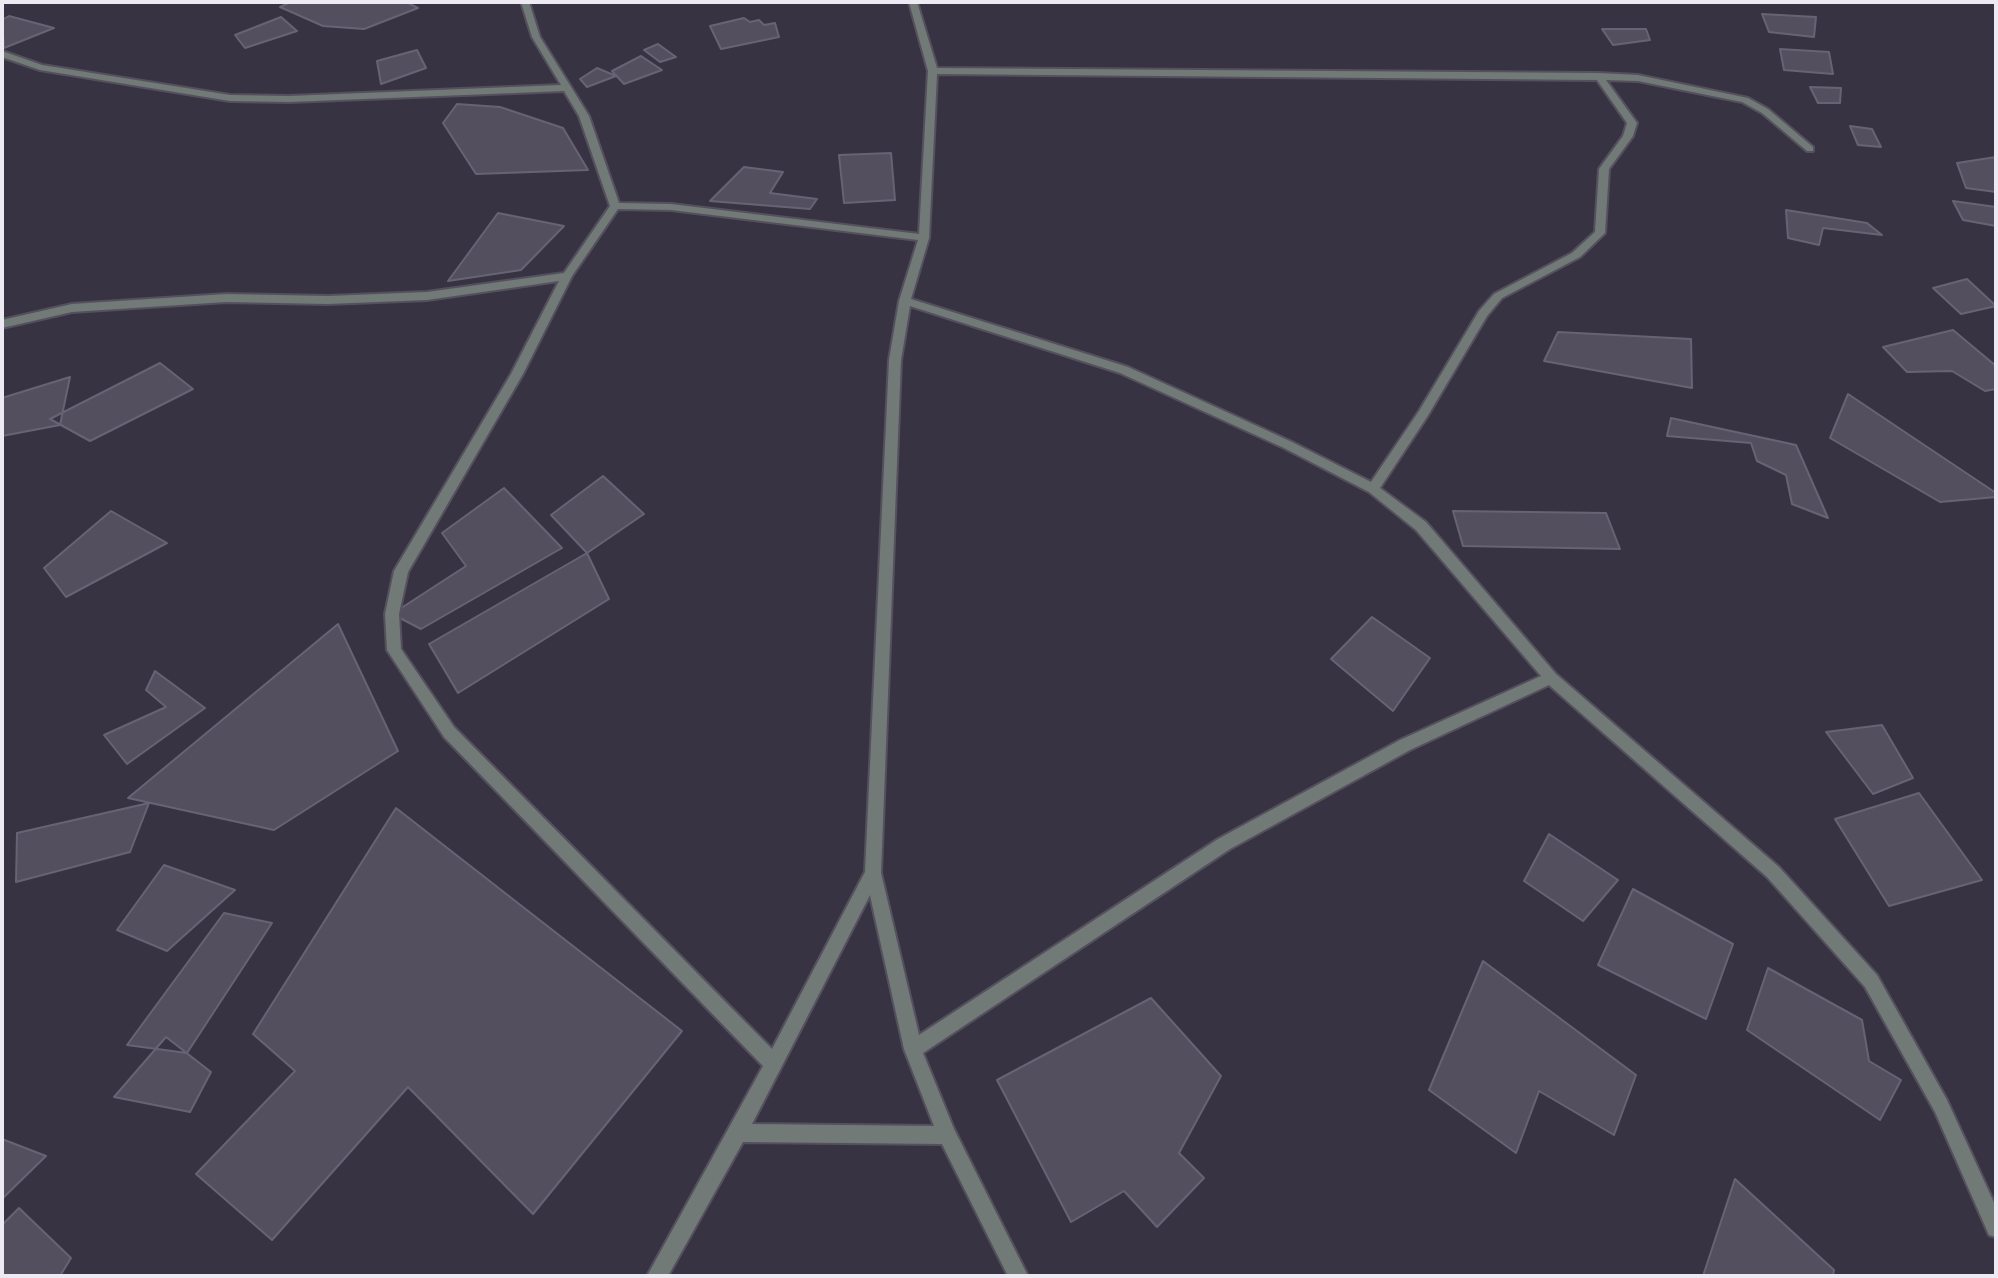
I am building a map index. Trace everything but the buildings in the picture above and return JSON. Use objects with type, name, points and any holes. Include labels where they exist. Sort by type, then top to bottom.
[{"type":"street","points":[[525,2],[536,37],[584,116],[615,206]]},
{"type":"street","points":[[913,2],[933,71],[924,238],[905,301],[895,360],[873,873],[913,1049],[947,1135],[1018,1276]]},
{"type":"street","points":[[2,54],[40,67],[230,98],[289,99],[566,88]]},
{"type":"street","points":[[933,71],[1598,76],[1668,82],[1745,100],[1765,111],[1810,149]]},
{"type":"street","points":[[1373,489],[1423,414],[1483,314],[1498,296],[1576,255],[1600,233],[1604,169],[1628,136],[1632,123],[1598,76]]},
{"type":"street","points":[[615,206],[671,207],[924,238]]},
{"type":"street","points":[[615,206],[567,276],[517,374],[401,572],[391,614],[394,650],[449,732],[774,1064]]},
{"type":"street","points":[[2,324],[72,308],[226,298],[328,300],[427,296],[567,276]]},
{"type":"street","points":[[905,301],[1124,370],[1288,444],[1373,489],[1421,526],[1551,677],[1773,872],[1871,981],[1941,1106],[1996,1228]]},
{"type":"street","points":[[913,1049],[1224,845],[1405,745],[1551,677]]},
{"type":"street","points":[[657,1276],[738,1132],[873,873]]},
{"type":"street","points":[[738,1132],[947,1135]]}]
